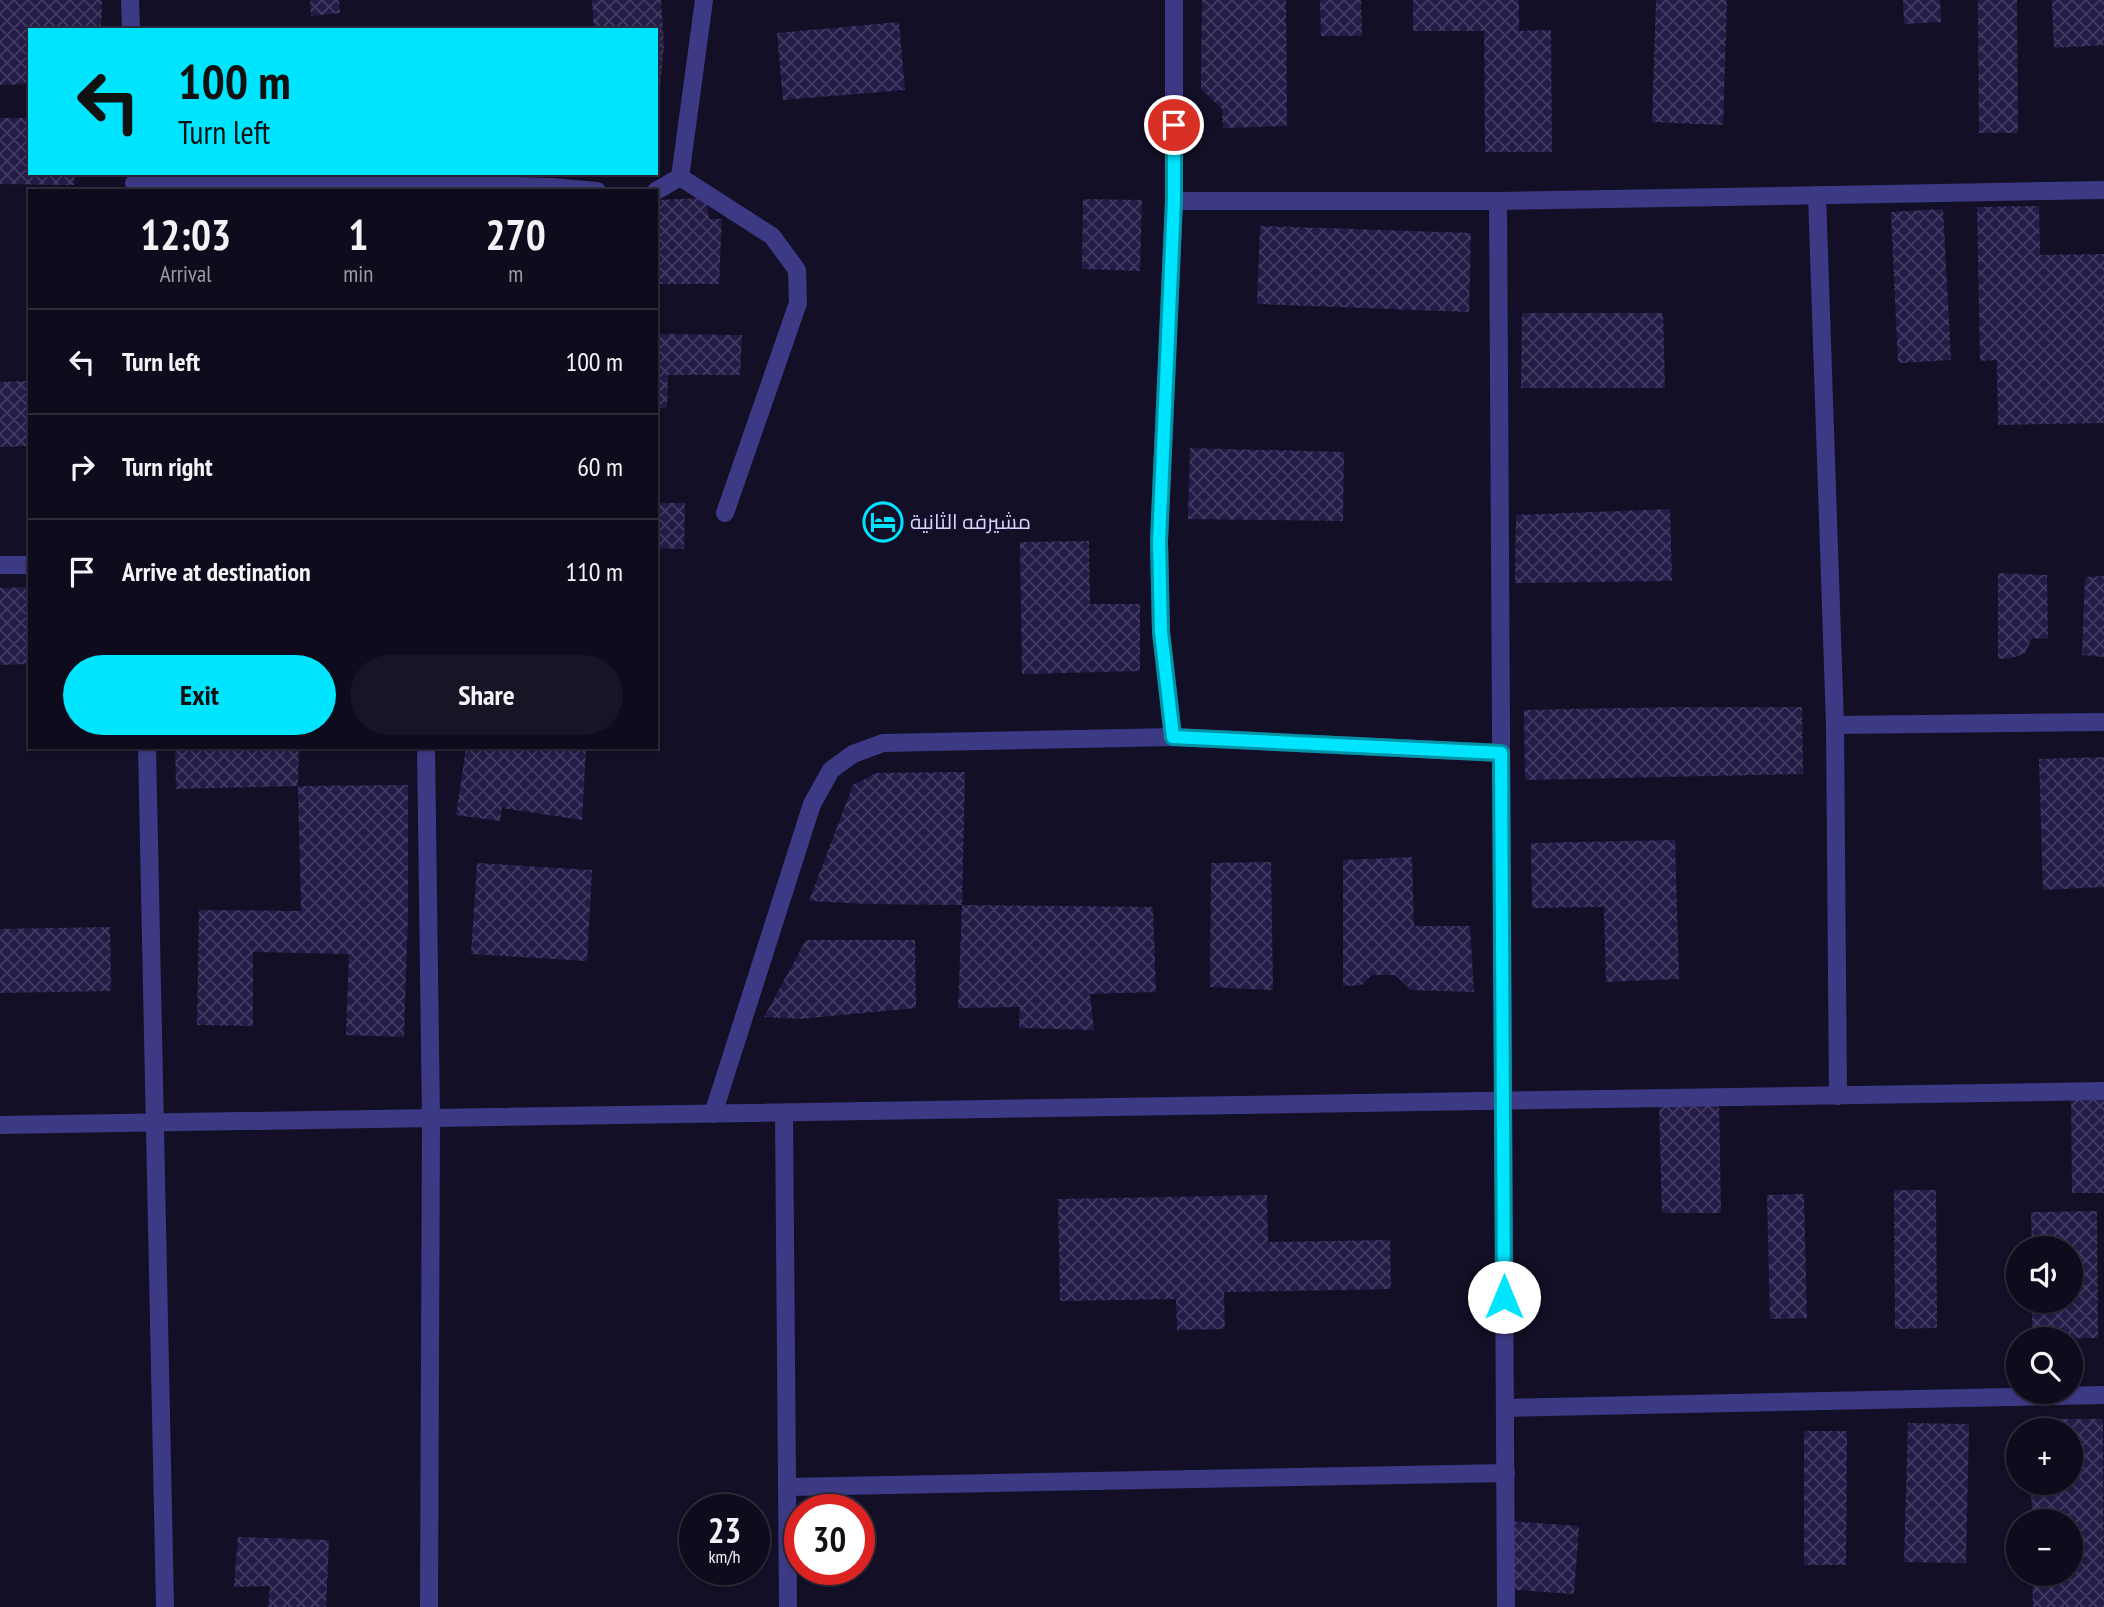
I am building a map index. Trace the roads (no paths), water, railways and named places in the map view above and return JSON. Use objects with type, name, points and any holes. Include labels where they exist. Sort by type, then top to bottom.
[{"type":"street","points":[[130,0],[131,28]]},
{"type":"street","points":[[680,177],[704,0]]},
{"type":"street","points":[[1173,737],[1161,632],[1159,541],[1174,201],[1174,0]]},
{"type":"street","points":[[658,190],[680,177]]},
{"type":"street","points":[[680,177],[772,236],[797,270],[798,303],[725,513]]},
{"type":"street","points":[[134,182],[357,182],[420,188],[574,189]]},
{"type":"street","points":[[1174,201],[1498,201],[2104,190]]},
{"type":"street","points":[[1817,195],[1835,726],[1838,1096]]},
{"type":"street","points":[[1498,201],[1506,1607]]},
{"type":"street","points":[[0,565],[28,565]]},
{"type":"street","points":[[1835,726],[2104,722]]},
{"type":"street","points":[[713,1114],[812,804],[831,770],[853,754],[883,743],[1173,737],[1501,753]]},
{"type":"street","points":[[147,749],[166,1607]]},
{"type":"street","points":[[426,749],[431,1119],[429,1607]]},
{"type":"street","points":[[0,1125],[2104,1091]]},
{"type":"street","points":[[784,1113],[788,1607]]},
{"type":"street","points":[[1505,1408],[2104,1395]]},
{"type":"street","points":[[787,1487],[1506,1473]]},
{"type":"place","name":"مشيرفه الثانية","points":[[883,522]]}]
